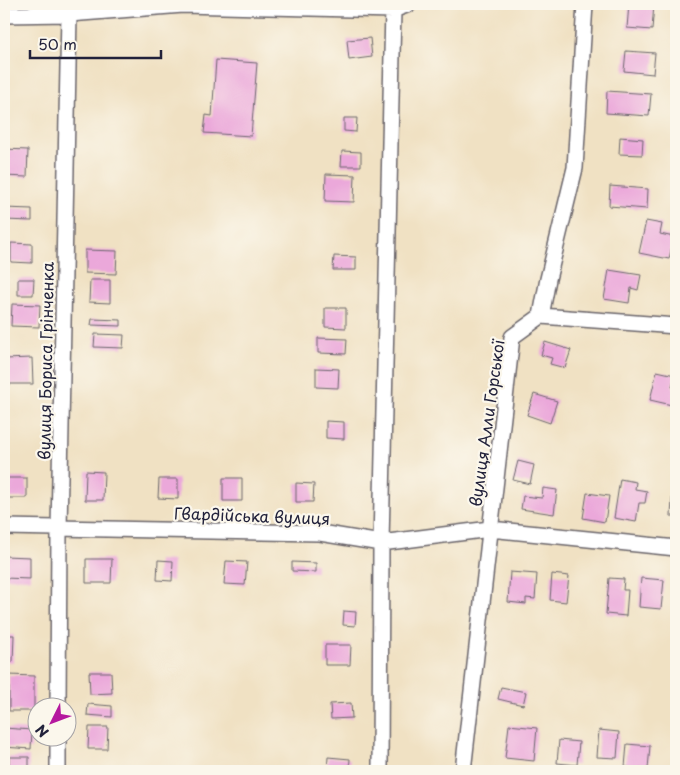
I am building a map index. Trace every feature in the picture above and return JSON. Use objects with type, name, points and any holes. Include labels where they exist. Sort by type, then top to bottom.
[{"type":"street","points":[[4,15],[69,14],[183,4],[393,10],[409,4]]},
{"type":"street","points":[[585,4],[575,168],[541,316],[676,326]]},
{"type":"street","points":[[380,771],[381,543],[393,10]]},
{"type":"street","name":"вулиця Бориса Грінченка","points":[[58,698],[59,528],[69,14]]},
{"type":"street","name":"вулиця Алли Горської","points":[[463,771],[512,337],[541,316]]},
{"type":"street","name":"Гвардійська вулиця","points":[[4,527],[320,532],[381,543],[490,529],[676,548]]},
{"type":"street","points":[[58,748],[58,771]]},
{"type":"building","points":[[629,4],[654,4],[652,30],[627,28]]},
{"type":"building","points":[[370,38],[372,57],[349,60],[347,40]]},
{"type":"building","points":[[626,51],[655,53],[653,74],[624,71]]},
{"type":"building","points":[[216,60],[257,63],[251,136],[204,133],[206,115],[212,116]]},
{"type":"building","points":[[607,91],[651,94],[649,116],[606,113]]},
{"type":"building","points":[[344,118],[357,118],[356,132],[344,131]]},
{"type":"building","points":[[620,137],[643,139],[642,155],[619,154]]},
{"type":"building","points":[[4,149],[28,150],[27,177],[4,176]]},
{"type":"building","points":[[342,151],[361,152],[361,166],[341,166]]},
{"type":"building","points":[[326,174],[355,175],[354,202],[325,201]]},
{"type":"building","points":[[610,186],[648,189],[647,209],[609,206]]},
{"type":"building","points":[[4,208],[32,209],[32,221],[4,220]]},
{"type":"building","points":[[646,221],[662,224],[660,234],[674,237],[669,259],[639,253]]},
{"type":"building","points":[[11,243],[32,244],[32,263],[11,262]]},
{"type":"building","points":[[85,250],[117,251],[116,274],[85,273]]},
{"type":"building","points":[[334,256],[356,257],[356,270],[333,270]]},
{"type":"building","points":[[609,270],[641,275],[638,290],[631,288],[629,303],[604,299]]},
{"type":"building","points":[[4,278],[7,278],[6,304],[4,304]]},
{"type":"building","points":[[18,279],[34,279],[33,295],[18,295]]},
{"type":"building","points":[[90,280],[110,280],[110,303],[89,302]]},
{"type":"building","points":[[12,304],[40,305],[39,327],[11,326]]},
{"type":"building","points":[[325,308],[346,308],[346,328],[325,327]]},
{"type":"building","points":[[92,319],[121,320],[121,326],[91,325]]},
{"type":"building","points":[[95,334],[124,335],[123,348],[94,347]]},
{"type":"building","points":[[318,338],[347,339],[346,354],[318,353]]},
{"type":"building","points":[[545,342],[571,350],[565,368],[550,364],[552,358],[541,355]]},
{"type":"building","points":[[32,358],[33,384],[4,384],[4,359]]},
{"type":"building","points":[[316,368],[339,369],[338,388],[316,387]]},
{"type":"building","points":[[657,371],[675,375],[672,387],[676,388],[676,406],[650,400]]},
{"type":"building","points":[[534,394],[557,401],[550,423],[527,415]]},
{"type":"building","points":[[326,421],[344,422],[344,439],[326,438]]},
{"type":"building","points":[[518,461],[534,465],[530,484],[513,480]]},
{"type":"building","points":[[86,471],[104,472],[103,500],[85,500]]},
{"type":"building","points":[[4,478],[27,478],[27,498],[4,498]]},
{"type":"building","points":[[223,478],[242,478],[242,501],[223,501]]},
{"type":"building","points":[[159,479],[178,479],[178,499],[158,498]]},
{"type":"building","points":[[620,479],[636,482],[635,489],[647,491],[645,503],[639,503],[636,522],[614,518]]},
{"type":"building","points":[[296,483],[314,484],[313,502],[296,502]]},
{"type":"building","points":[[673,483],[676,484],[676,516],[671,516]]},
{"type":"building","points":[[543,488],[557,490],[554,514],[521,509],[523,496],[542,498]]},
{"type":"building","points":[[587,493],[609,496],[605,522],[583,518]]},
{"type":"building","points":[[4,556],[30,557],[30,579],[4,578]]},
{"type":"building","points":[[86,559],[112,559],[111,583],[86,583]]},
{"type":"building","points":[[158,560],[173,561],[172,581],[157,580]]},
{"type":"building","points":[[226,561],[247,562],[245,585],[224,584]]},
{"type":"building","points":[[292,562],[316,563],[316,572],[292,571]]},
{"type":"building","points":[[510,572],[537,574],[535,599],[526,598],[526,604],[508,602]]},
{"type":"building","points":[[552,574],[569,576],[566,602],[550,600]]},
{"type":"building","points":[[609,578],[624,579],[623,590],[628,590],[626,616],[606,614]]},
{"type":"building","points":[[641,578],[664,580],[661,609],[639,607]]},
{"type":"building","points":[[344,611],[356,612],[355,626],[343,625]]},
{"type":"building","points":[[4,635],[14,635],[13,662],[4,661]]},
{"type":"building","points":[[325,645],[351,645],[350,665],[325,665]]},
{"type":"building","points":[[89,672],[111,672],[112,693],[90,694]]},
{"type":"building","points":[[9,675],[34,676],[34,698],[28,698],[28,711],[9,711]]},
{"type":"building","points":[[501,687],[526,692],[523,705],[498,699]]},
{"type":"building","points":[[351,703],[352,718],[331,719],[330,704]]},
{"type":"building","points":[[88,704],[112,706],[112,717],[87,715]]},
{"type":"building","points":[[509,725],[537,728],[534,761],[505,758]]},
{"type":"building","points":[[89,727],[108,727],[107,749],[88,749]]},
{"type":"building","points":[[4,728],[28,730],[28,748],[31,749],[4,747]]},
{"type":"building","points":[[599,730],[619,732],[617,758],[597,757]]},
{"type":"building","points":[[559,740],[579,742],[577,765],[557,763]]},
{"type":"building","points":[[627,744],[650,746],[648,769],[625,767]]},
{"type":"building","points":[[9,757],[29,757],[29,771],[9,771]]},
{"type":"building","points":[[328,757],[350,759],[349,771],[327,771]]}]
